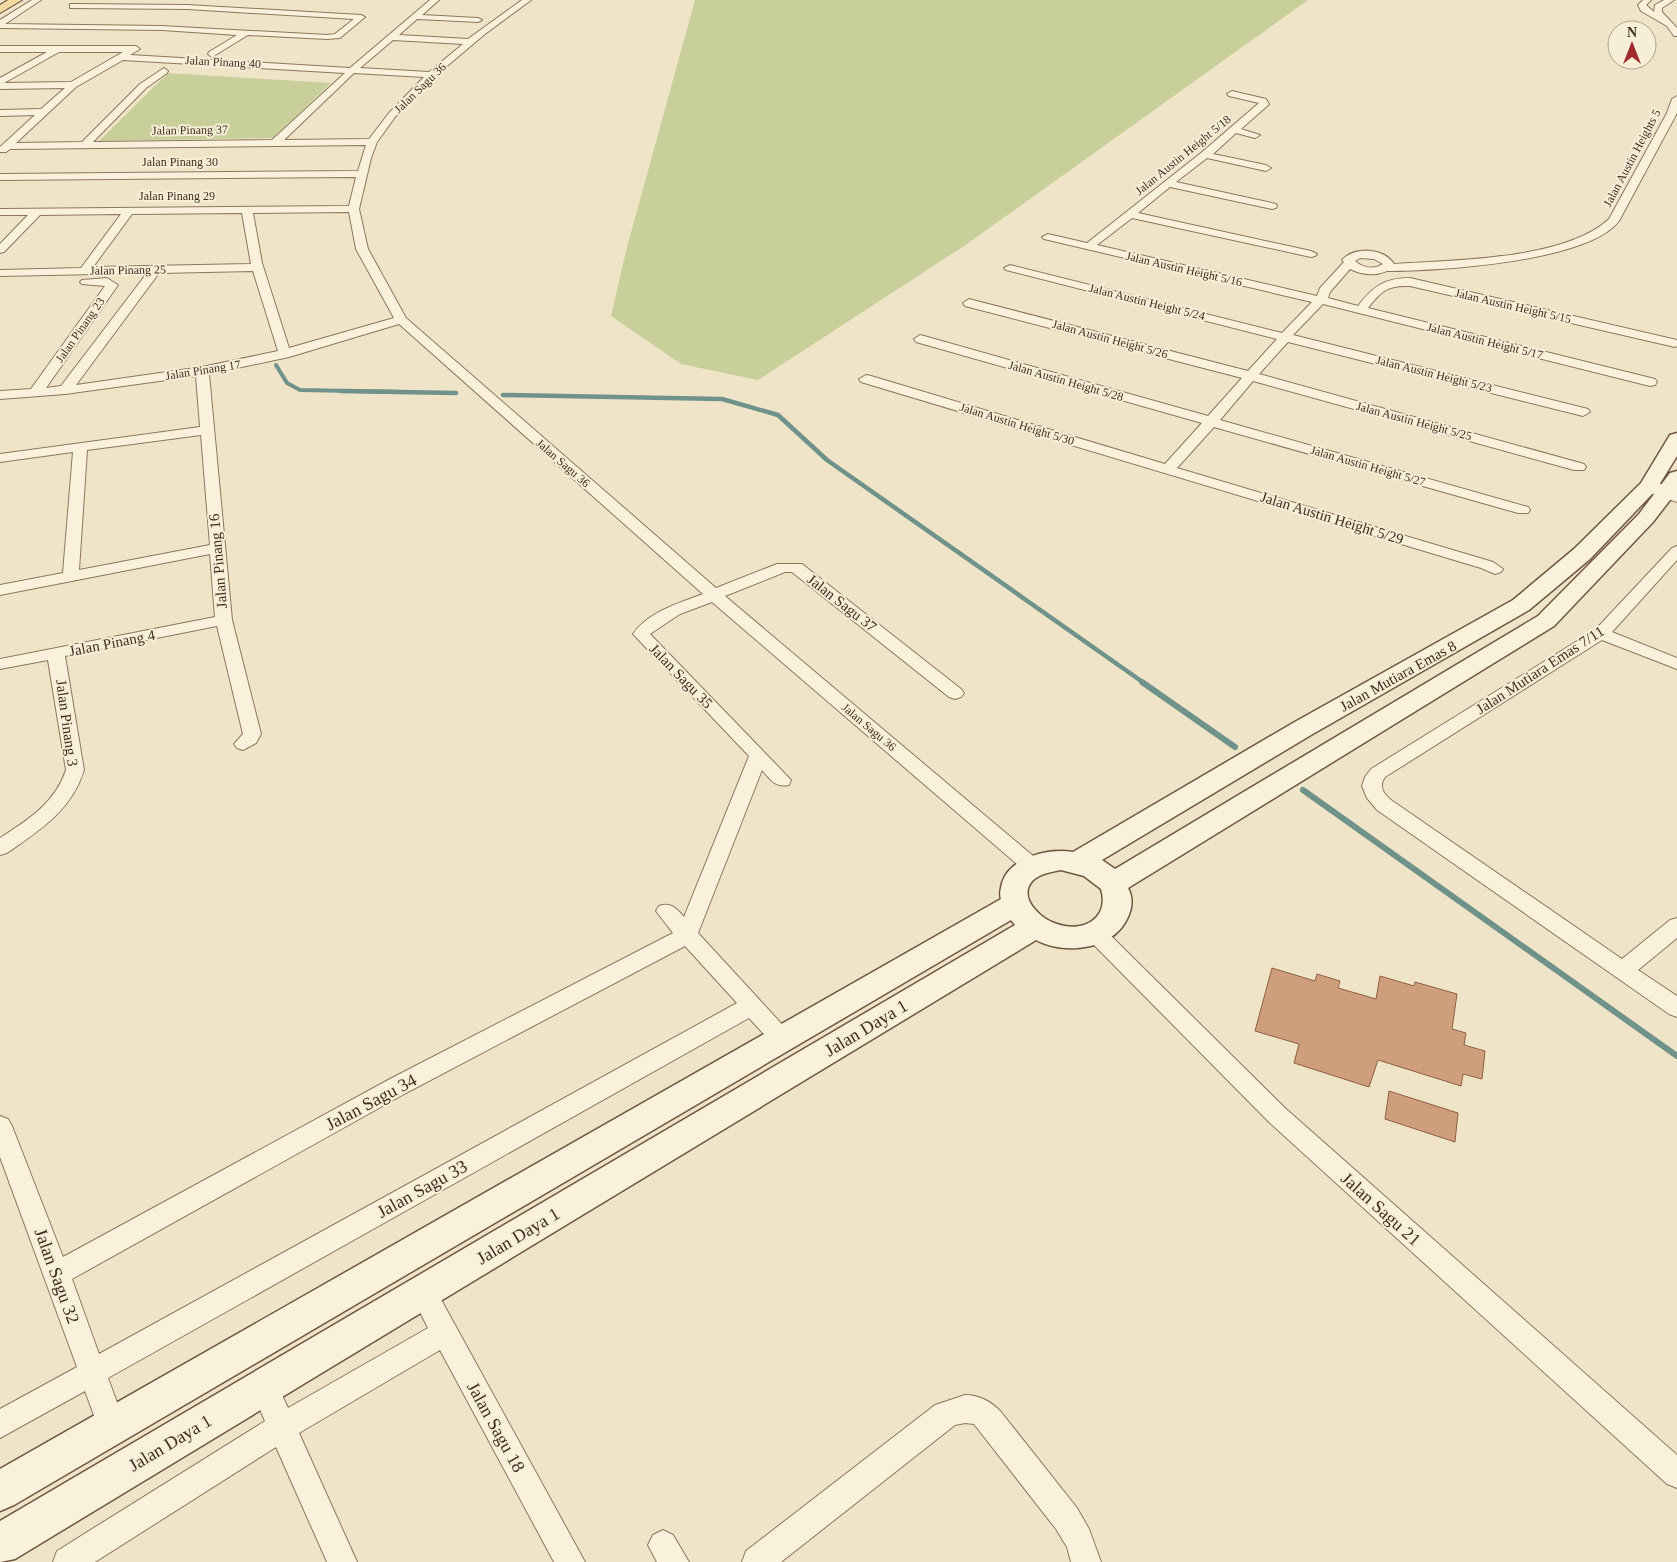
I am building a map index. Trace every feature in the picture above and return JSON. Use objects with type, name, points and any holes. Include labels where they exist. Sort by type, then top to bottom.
[{"type":"main road","points":[[0,10],[16,0]]},
{"type":"main road","name":"Jalan Mutiara Emas 8","points":[[1112,884],[1546,621],[1646,518],[1669,488],[1677,439]]},
{"type":"main road","name":"Jalan Mutiara Emas 8","points":[[1077,862],[1302,729],[1521,605],[1582,554],[1669,488]]},
{"type":"main road","points":[[1061,860],[1077,862],[1103,874],[1118,894],[1119,906],[1115,917],[1107,926],[1095,933],[1081,937],[1065,937],[1050,934],[1025,915],[1013,893],[1016,882],[1022,873],[1032,866],[1046,861],[1061,860]]},
{"type":"main road","name":"Jalan Daya 1","points":[[0,1491],[782,1039],[1025,915]]},
{"type":"main road","name":"Jalan Daya 1","points":[[0,1544],[423,1292],[1025,915]]},
{"type":"street","points":[[0,25],[37,0]]},
{"type":"street","points":[[176,16],[195,0]]},
{"type":"street","points":[[276,142],[336,80],[354,69],[436,0]]},
{"type":"street","name":"Jalan Sagu 36","points":[[527,0],[497,21],[434,73],[392,115],[372,142],[361,174],[354,209],[362,249],[401,320],[715,596],[1032,866]]},
{"type":"street","points":[[1647,0],[1642,7],[1649,14],[1664,20]]},
{"type":"street","points":[[1670,0],[1658,7],[1658,12],[1677,34]]},
{"type":"street","points":[[0,25],[165,25],[333,37],[362,17],[187,7],[73,6]]},
{"type":"street","points":[[414,17],[478,20]]},
{"type":"street","points":[[4,149],[73,85],[121,57],[165,25]]},
{"type":"street","points":[[212,54],[247,32]]},
{"type":"street","points":[[390,38],[471,42]]},
{"type":"street","points":[[0,49],[57,49],[140,43],[212,54],[301,59]]},
{"type":"street","points":[[0,82],[57,49]]},
{"type":"street","points":[[121,57],[434,73]]},
{"type":"street","points":[[19,61],[37,60]]},
{"type":"street","points":[[104,68],[120,69]]},
{"type":"street","name":"Jalan Pinang 40","points":[[86,144],[143,86],[169,72],[144,70]]},
{"type":"street","points":[[0,86],[73,85]]},
{"type":"street","name":"Jalan Austin Height 5/18","points":[[1088,247],[1205,155],[1264,104],[1263,101],[1255,98],[1232,94]]},
{"type":"street","name":"Jalan Austin Heights 5","points":[[1434,264],[1482,262],[1520,257],[1572,244],[1602,232],[1614,221],[1672,114],[1677,99]]},
{"type":"street","points":[[0,113],[42,112]]},
{"type":"street","points":[[1234,130],[1255,135]]},
{"type":"street","name":"Jalan Pinang 37","points":[[4,149],[86,144],[372,142]]},
{"type":"street","points":[[1205,155],[1266,168]]},
{"type":"street","name":"Jalan Pinang 30","points":[[0,177],[361,174]]},
{"type":"street","points":[[1169,184],[1272,206]]},
{"type":"street","points":[[247,209],[257,267],[285,354]]},
{"type":"street","name":"Jalan Pinang 29","points":[[0,212],[354,209]]},
{"type":"street","points":[[84,271],[130,210]]},
{"type":"street","points":[[0,250],[37,212]]},
{"type":"street","points":[[1130,214],[1310,254]]},
{"type":"street","name":"Jalan Austin Height 5/16","points":[[1048,237],[1322,298]]},
{"type":"street","points":[[1322,298],[1324,291],[1349,263],[1349,258],[1358,255],[1370,255],[1385,263],[1434,264]]},
{"type":"street","points":[[1349,263],[1355,268],[1367,271]]},
{"type":"street","points":[[1168,469],[1212,422],[1284,337],[1322,298],[1332,292],[1350,274],[1380,271],[1385,263]]},
{"type":"street","name":"Jalan Pinang 25","points":[[0,273],[257,267]]},
{"type":"street","name":"Jalan Austin Height 5/24","points":[[1010,268],[1284,337]]},
{"type":"street","points":[[65,390],[156,269]]},
{"type":"street","name":"Jalan Austin Height 5/15","points":[[1361,310],[1378,289],[1384,285],[1399,281],[1410,282],[1675,343]]},
{"type":"street","name":"Jalan Pinang 23","points":[[0,284],[107,282],[112,285],[35,393]]},
{"type":"street","name":"Jalan Austin Height 5/17","points":[[1322,298],[1361,310],[1650,382]]},
{"type":"street","name":"Jalan Austin Height 5/26","points":[[969,302],[1250,376]]},
{"type":"street","name":"Jalan Pinang 17","points":[[0,395],[65,390],[202,371],[285,354],[401,320]]},
{"type":"street","name":"Jalan Austin Height 5/23","points":[[1284,337],[1583,412]]},
{"type":"street","name":"Jalan Austin Height 5/28","points":[[920,339],[1212,422]]},
{"type":"street","name":"Jalan Pinang 16","points":[[202,371],[224,620],[252,734],[250,739],[243,744]]},
{"type":"street","name":"Jalan Austin Height 5/25","points":[[1250,376],[1578,467]]},
{"type":"street","name":"Jalan Austin Height 5/30","points":[[866,379],[1168,469]]},
{"type":"street","name":"Jalan Austin Height 5/27","points":[[1212,422],[1523,510]]},
{"type":"street","points":[[0,458],[207,430]]},
{"type":"street","points":[[71,576],[80,448]]},
{"type":"street","name":"Jalan Austin Height 5/29","points":[[1168,469],[1478,562],[1495,569]]},
{"type":"street","points":[[0,590],[217,548]]},
{"type":"street","name":"Jalan Mutiara Emas 7/11","points":[[1623,970],[1384,805],[1372,791],[1371,784],[1373,778],[1386,769],[1601,634],[1677,551]]},
{"type":"street","name":"Jalan Sagu 37","points":[[715,596],[783,567],[796,567],[955,693]]},
{"type":"street","name":"Jalan Sagu 35","points":[[715,596],[674,612],[648,627],[642,634],[782,780]]},
{"type":"street","name":"Jalan Pinang 4","points":[[0,664],[224,620]]},
{"type":"street","points":[[1601,634],[1677,664]]},
{"type":"street","name":"Jalan Pinang 3","points":[[0,848],[41,820],[56,807],[73,781],[75,770],[56,654]]},
{"type":"street","points":[[688,935],[758,756]]},
{"type":"street","points":[[666,911],[782,1039]]},
{"type":"street","points":[[1677,926],[1623,970],[1677,1008]]},
{"type":"street","name":"Jalan Sagu 21","points":[[1095,933],[1277,1115],[1677,1474]]},
{"type":"street","name":"Jalan Sagu 34","points":[[57,1274],[398,1086],[688,935]]},
{"type":"street","name":"Jalan Sagu 33","points":[[0,1424],[751,1006]]},
{"type":"street","name":"Jalan Sagu 32","points":[[0,1126],[57,1274],[112,1427]]},
{"type":"street","name":"Jalan Sagu 18","points":[[423,1292],[570,1562]]},
{"type":"street","points":[[68,1562],[282,1427],[445,1333]]},
{"type":"street","points":[[264,1387],[342,1562]]},
{"type":"street","points":[[757,1562],[945,1415],[965,1408],[976,1409],[984,1414],[1068,1520],[1080,1540],[1086,1562]]},
{"type":"green space","points":[[695,0],[1308,0],[967,244],[758,380],[681,364],[611,316],[627,247]]},
{"type":"green space","points":[[168,73],[331,83],[273,138],[99,141]]},
{"type":"building","points":[[1272,968],[1315,981],[1317,974],[1340,981],[1338,988],[1376,999],[1380,976],[1414,986],[1415,982],[1457,994],[1452,1029],[1466,1033],[1464,1045],[1485,1051],[1482,1079],[1463,1074],[1461,1086],[1378,1060],[1369,1087],[1294,1063],[1299,1044],[1255,1031]]},
{"type":"building","points":[[1389,1091],[1458,1113],[1455,1142],[1385,1119]]},
{"type":"waterway","points":[[276,365],[287,383],[300,390],[406,392]]},
{"type":"waterway","points":[[341,391],[456,393]]},
{"type":"waterway","points":[[503,395],[722,399],[778,415],[827,460],[1144,683]]},
{"type":"waterway","points":[[1142,682],[1235,747]]},
{"type":"waterway","points":[[1303,790],[1677,1056]]}]
